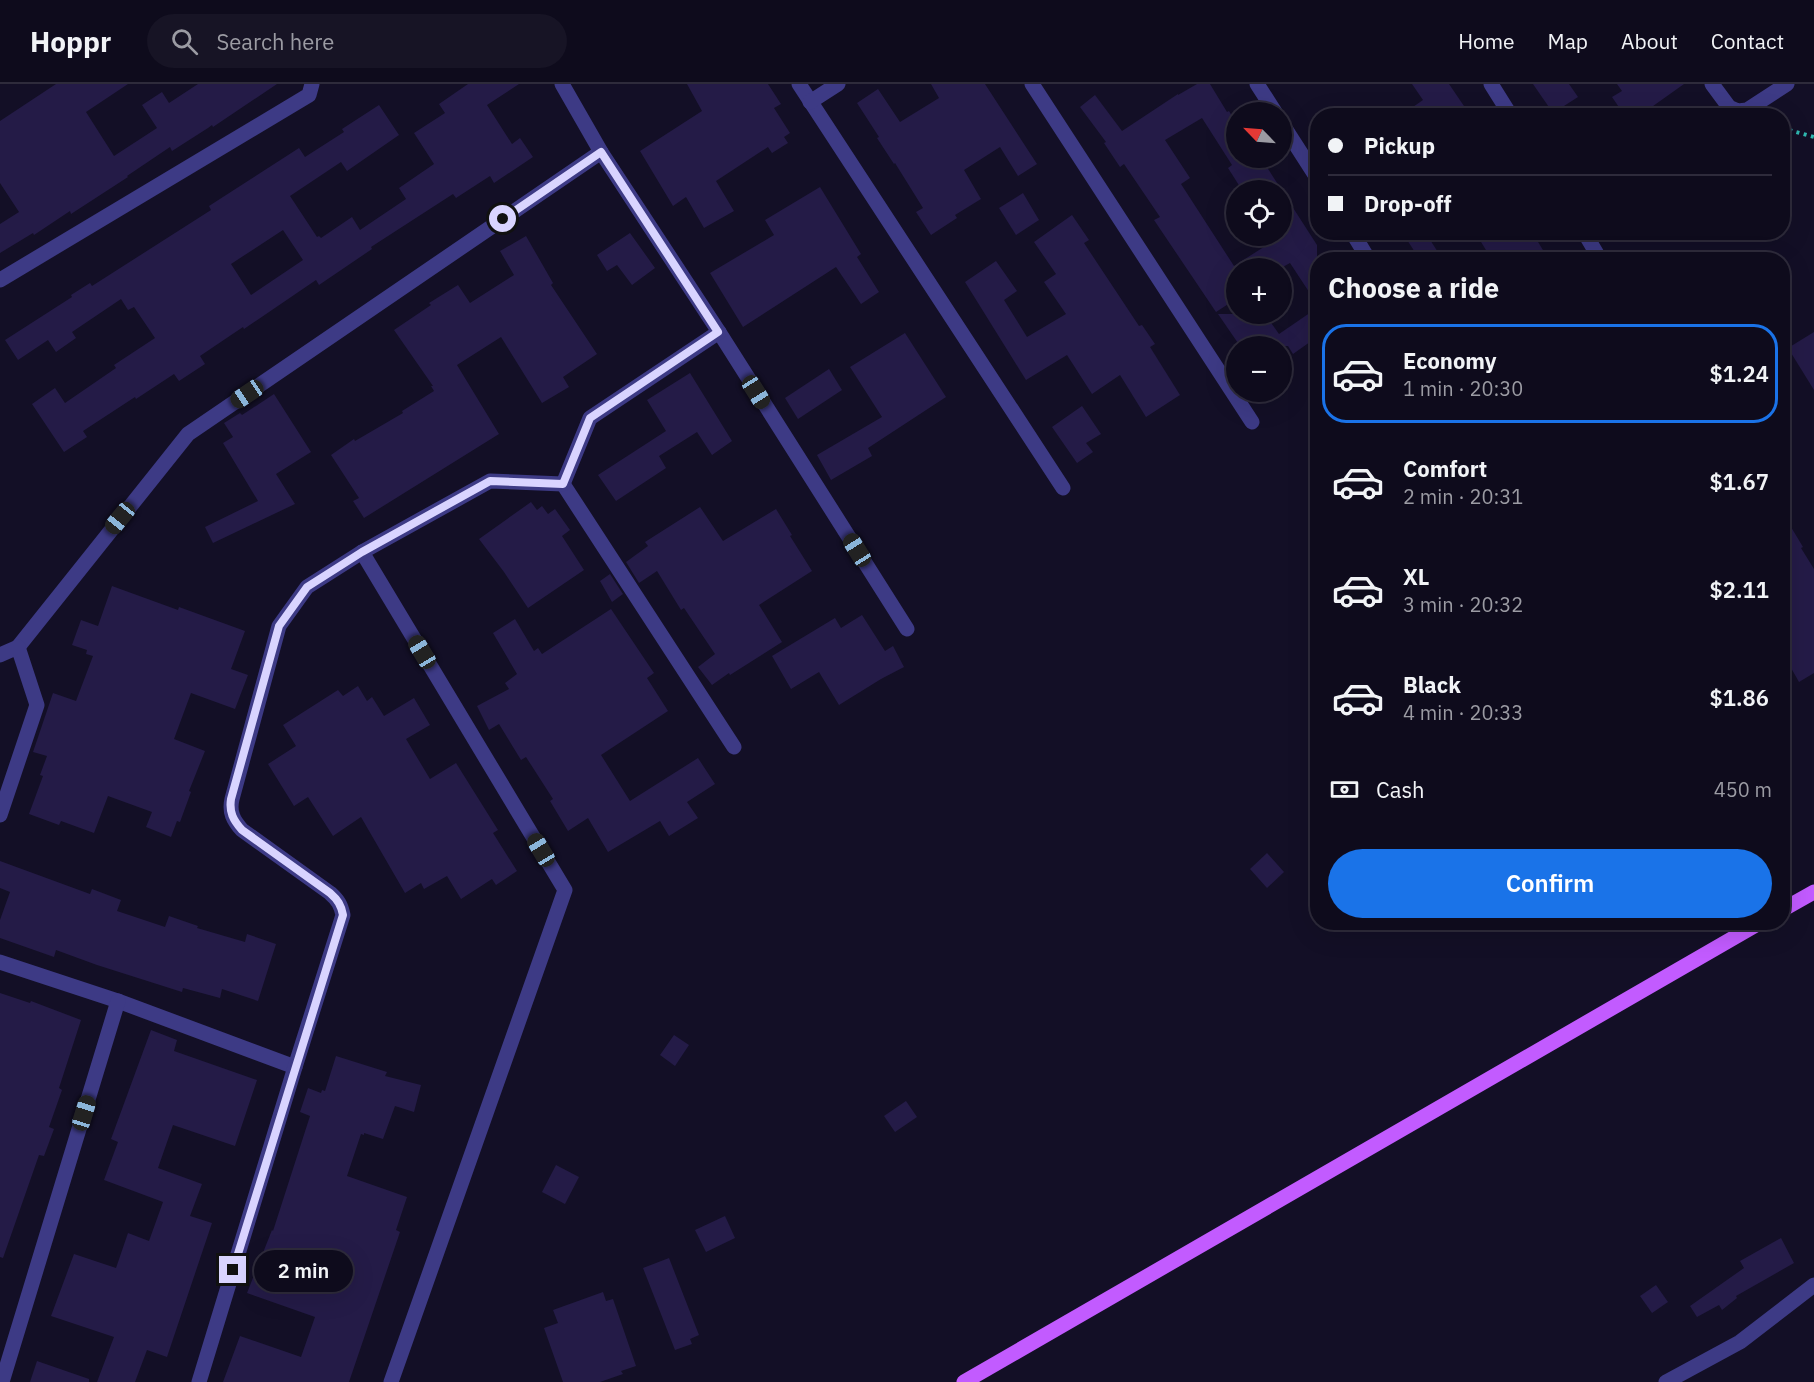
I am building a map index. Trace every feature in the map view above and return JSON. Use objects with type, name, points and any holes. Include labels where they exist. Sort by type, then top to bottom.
[{"type":"main road","points":[[1790,906],[1814,892]]},
{"type":"main road","points":[[964,1382],[1747,930]]},
{"type":"street","points":[[0,280],[309,95],[312,84]]},
{"type":"street","points":[[562,84],[601,152],[908,629]]},
{"type":"street","points":[[799,84],[1063,488]]},
{"type":"street","points":[[810,102],[838,84]]},
{"type":"street","points":[[1032,84],[1252,422]]},
{"type":"street","points":[[1257,84],[1269,102]]},
{"type":"street","points":[[1491,84],[1505,108]]},
{"type":"street","points":[[1712,84],[1731,108]]},
{"type":"street","points":[[1750,108],[1787,84]]},
{"type":"street","points":[[1292,139],[1310,167]]},
{"type":"street","points":[[0,655],[18,647],[188,434],[601,152]]},
{"type":"street","points":[[563,484],[590,418],[718,332]]},
{"type":"street","points":[[200,1382],[343,915],[337,899],[330,893],[242,830],[232,816],[230,808],[279,626],[307,587],[362,552],[490,481],[563,484]]},
{"type":"street","points":[[563,484],[734,747]]},
{"type":"street","points":[[362,552],[565,890],[391,1382]]},
{"type":"street","points":[[0,814],[37,705],[18,647]]},
{"type":"street","points":[[0,963],[118,1000],[295,1067]]},
{"type":"street","points":[[2,1382],[118,1000]]},
{"type":"street","points":[[1666,1382],[1740,1342],[1814,1285]]},
{"type":"path","points":[[1790,130],[1814,137]]},
{"type":"building","points":[[56,84],[128,84],[86,112],[114,156],[157,128],[142,105],[162,92],[169,103],[198,84],[277,84],[213,127],[212,125],[172,151],[170,147],[71,214],[70,211],[34,235],[33,233],[0,253],[0,224],[19,212],[0,183],[0,121]]},
{"type":"building","points":[[468,84],[519,84],[487,105],[512,144],[520,138],[533,157],[494,183],[490,176],[456,198],[453,194],[371,247],[372,249],[319,285],[316,280],[200,356],[205,364],[179,381],[174,374],[136,399],[135,397],[83,431],[87,437],[64,452],[32,404],[55,388],[65,403],[116,368],[114,365],[155,338],[134,307],[128,310],[121,299],[72,332],[76,338],[56,352],[48,340],[18,360],[5,340],[90,283],[92,286],[211,210],[209,206],[299,148],[305,157],[344,132],[342,129],[379,105],[399,135],[347,171],[341,162],[290,196],[317,237],[321,238],[352,217],[360,230],[406,199],[399,188],[434,164],[414,133],[445,113],[439,104]],"holes":[[[283,230],[303,260],[251,295],[231,264]]]},
{"type":"building","points":[[687,84],[768,84],[781,104],[774,108],[790,133],[784,137],[788,143],[772,153],[768,147],[716,181],[734,211],[704,228],[686,197],[673,206],[640,151],[702,111]]},
{"type":"building","points":[[931,84],[985,84],[1037,164],[1018,176],[1000,147],[964,170],[981,199],[955,215],[957,218],[931,235],[916,212],[923,208],[857,103],[878,89],[900,122],[939,98]]},
{"type":"building","points":[[1197,84],[1210,84],[1226,110],[1226,156],[1202,118],[1165,140],[1190,178],[1181,184],[1229,258],[1226,258],[1226,306],[1216,312],[1154,220],[1160,217],[1124,164],[1120,167],[1104,143],[1106,142],[1080,107],[1095,95],[1122,131]]},
{"type":"building","points":[[1412,84],[1449,84],[1465,108],[1412,108],[1423,100]]},
{"type":"building","points":[[1533,84],[1569,84],[1578,97],[1561,108],[1550,108]]},
{"type":"building","points":[[1617,84],[1684,84],[1650,108],[1620,108],[1612,97],[1622,91]]},
{"type":"building","points":[[1228,168],[1267,168],[1275,180],[1236,180]]},
{"type":"building","points":[[820,187],[861,254],[857,257],[879,292],[861,304],[836,267],[743,327],[710,273],[774,235],[765,220]]},
{"type":"building","points":[[1023,193],[1039,220],[1016,235],[999,208]]},
{"type":"building","points":[[1292,206],[1310,234],[1310,240],[1314,240],[1317,245],[1317,252],[1310,252],[1310,293],[1292,266],[1292,258],[1247,258],[1265,246],[1292,246]]},
{"type":"building","points":[[1072,215],[1089,240],[1084,243],[1139,326],[1142,325],[1155,344],[1150,347],[1180,395],[1146,417],[1120,375],[1092,394],[1067,355],[1026,380],[965,282],[996,261],[1017,291],[1004,300],[1027,337],[1066,314],[1044,282],[1056,274],[1034,242]]},
{"type":"building","points":[[630,233],[655,268],[632,285],[617,265],[607,271],[597,255]]},
{"type":"building","points":[[526,236],[553,283],[551,285],[597,354],[563,377],[569,387],[542,403],[501,337],[457,365],[499,434],[364,518],[353,501],[359,498],[331,455],[354,439],[355,441],[403,413],[402,411],[434,391],[431,386],[433,386],[394,330],[431,305],[429,303],[458,285],[470,303],[514,275],[500,251]]},
{"type":"building","points":[[1407,240],[1430,240],[1438,252],[1415,252]]},
{"type":"building","points":[[1480,240],[1537,240],[1544,252],[1487,252]]},
{"type":"building","points":[[1310,313],[1310,342],[1293,354],[1292,336],[1233,336],[1218,314],[1226,314],[1226,324],[1272,324],[1279,334]]},
{"type":"building","points":[[1814,332],[1814,390],[1790,351],[1790,347]]},
{"type":"building","points":[[905,333],[946,397],[868,448],[872,456],[831,480],[817,455],[882,417],[850,367]]},
{"type":"building","points":[[829,369],[842,390],[798,419],[785,398]]},
{"type":"building","points":[[690,373],[732,441],[712,455],[697,432],[659,456],[666,468],[616,501],[598,475],[666,431],[647,400]]},
{"type":"building","points":[[274,394],[311,452],[276,474],[295,504],[213,543],[205,527],[258,501],[223,443],[233,437],[224,423],[240,413],[242,415]]},
{"type":"building","points":[[1082,406],[1101,434],[1086,443],[1093,452],[1077,463],[1052,427]]},
{"type":"building","points":[[531,502],[537,510],[542,506],[548,514],[555,509],[570,530],[562,536],[584,570],[528,608],[479,539]]},
{"type":"building","points":[[700,507],[723,541],[776,509],[812,571],[759,605],[782,642],[712,685],[698,667],[715,654],[684,608],[681,610],[657,571],[639,583],[626,562],[648,546],[645,542]]},
{"type":"building","points":[[1790,525],[1814,569],[1814,673],[1799,682],[1790,666]]},
{"type":"building","points":[[610,574],[623,594],[612,602],[600,581]]},
{"type":"building","points":[[112,586],[245,631],[231,669],[248,675],[235,709],[191,693],[174,739],[205,751],[189,791],[191,792],[180,822],[177,821],[171,837],[146,827],[152,812],[108,796],[94,833],[61,821],[59,825],[29,814],[43,776],[40,775],[47,756],[33,752],[53,693],[76,701],[93,656],[86,654],[87,650],[72,645],[81,620],[98,626]]},
{"type":"building","points":[[611,609],[654,673],[647,678],[668,711],[601,755],[630,801],[698,758],[715,784],[687,802],[698,818],[669,836],[660,821],[608,852],[588,818],[568,831],[550,801],[553,799],[526,757],[521,760],[499,724],[489,730],[477,706],[509,689],[505,683],[517,674],[493,633],[515,619],[534,651],[538,648],[542,654]]},
{"type":"building","points":[[862,615],[885,651],[893,646],[904,667],[839,705],[819,672],[791,689],[772,656],[835,618],[841,628]]},
{"type":"building","points":[[358,686],[367,701],[372,697],[384,716],[414,698],[430,725],[406,739],[430,779],[456,763],[498,830],[493,833],[517,871],[496,885],[492,879],[461,899],[447,876],[424,889],[421,883],[405,893],[361,817],[333,836],[308,797],[294,806],[268,764],[296,746],[283,725],[338,690],[343,696]]},
{"type":"building","points":[[1267,853],[1284,872],[1267,888],[1250,869]]},
{"type":"building","points":[[0,861],[90,894],[92,889],[121,900],[117,911],[165,927],[169,916],[198,926],[197,928],[245,942],[247,934],[276,944],[258,1001],[222,989],[220,998],[183,988],[182,992],[56,950],[54,957],[0,938],[0,920],[10,892],[0,888]]},
{"type":"building","points":[[0,993],[30,1003],[31,1001],[81,1020],[59,1088],[62,1090],[49,1127],[54,1129],[44,1156],[39,1155],[3,1258],[0,1257]]},
{"type":"building","points":[[151,1030],[177,1040],[174,1051],[257,1080],[235,1146],[173,1125],[158,1168],[202,1184],[190,1216],[212,1223],[167,1357],[147,1350],[135,1382],[97,1382],[114,1337],[51,1316],[74,1254],[116,1268],[128,1233],[149,1241],[163,1202],[104,1180],[118,1142],[111,1139]]},
{"type":"building","points":[[674,1035],[689,1045],[675,1066],[660,1055]]},
{"type":"building","points":[[336,1056],[387,1072],[385,1076],[421,1085],[414,1112],[395,1106],[383,1139],[361,1134],[347,1176],[407,1197],[396,1230],[400,1232],[349,1382],[223,1382],[240,1336],[301,1357],[315,1317],[247,1293],[273,1231],[310,1116],[300,1112],[308,1088],[321,1093],[322,1090],[325,1091]]},
{"type":"building","points":[[906,1101],[917,1117],[895,1132],[884,1116]]},
{"type":"building","points":[[556,1165],[579,1177],[565,1204],[542,1192]]},
{"type":"building","points":[[725,1216],[735,1238],[706,1252],[695,1230]]},
{"type":"building","points":[[1781,1238],[1794,1263],[1736,1296],[1737,1298],[1722,1310],[1719,1305],[1697,1317],[1690,1306],[1744,1268],[1740,1261]]},
{"type":"building","points":[[669,1258],[699,1335],[690,1339],[692,1344],[675,1350],[643,1268]]},
{"type":"building","points":[[1656,1285],[1668,1302],[1652,1313],[1640,1296]]},
{"type":"building","points":[[603,1292],[606,1301],[613,1299],[636,1366],[621,1371],[623,1374],[600,1382],[563,1382],[544,1328],[558,1323],[553,1310]]},
{"type":"building","points":[[37,1361],[89,1379],[89,1382],[30,1382]]},
{"type":"route","points":[[233,1270],[343,915],[337,899],[330,893],[242,830],[236,824],[230,808],[279,626],[307,587],[362,552],[490,481],[563,484],[590,418],[718,332],[601,152],[503,219]]}]
